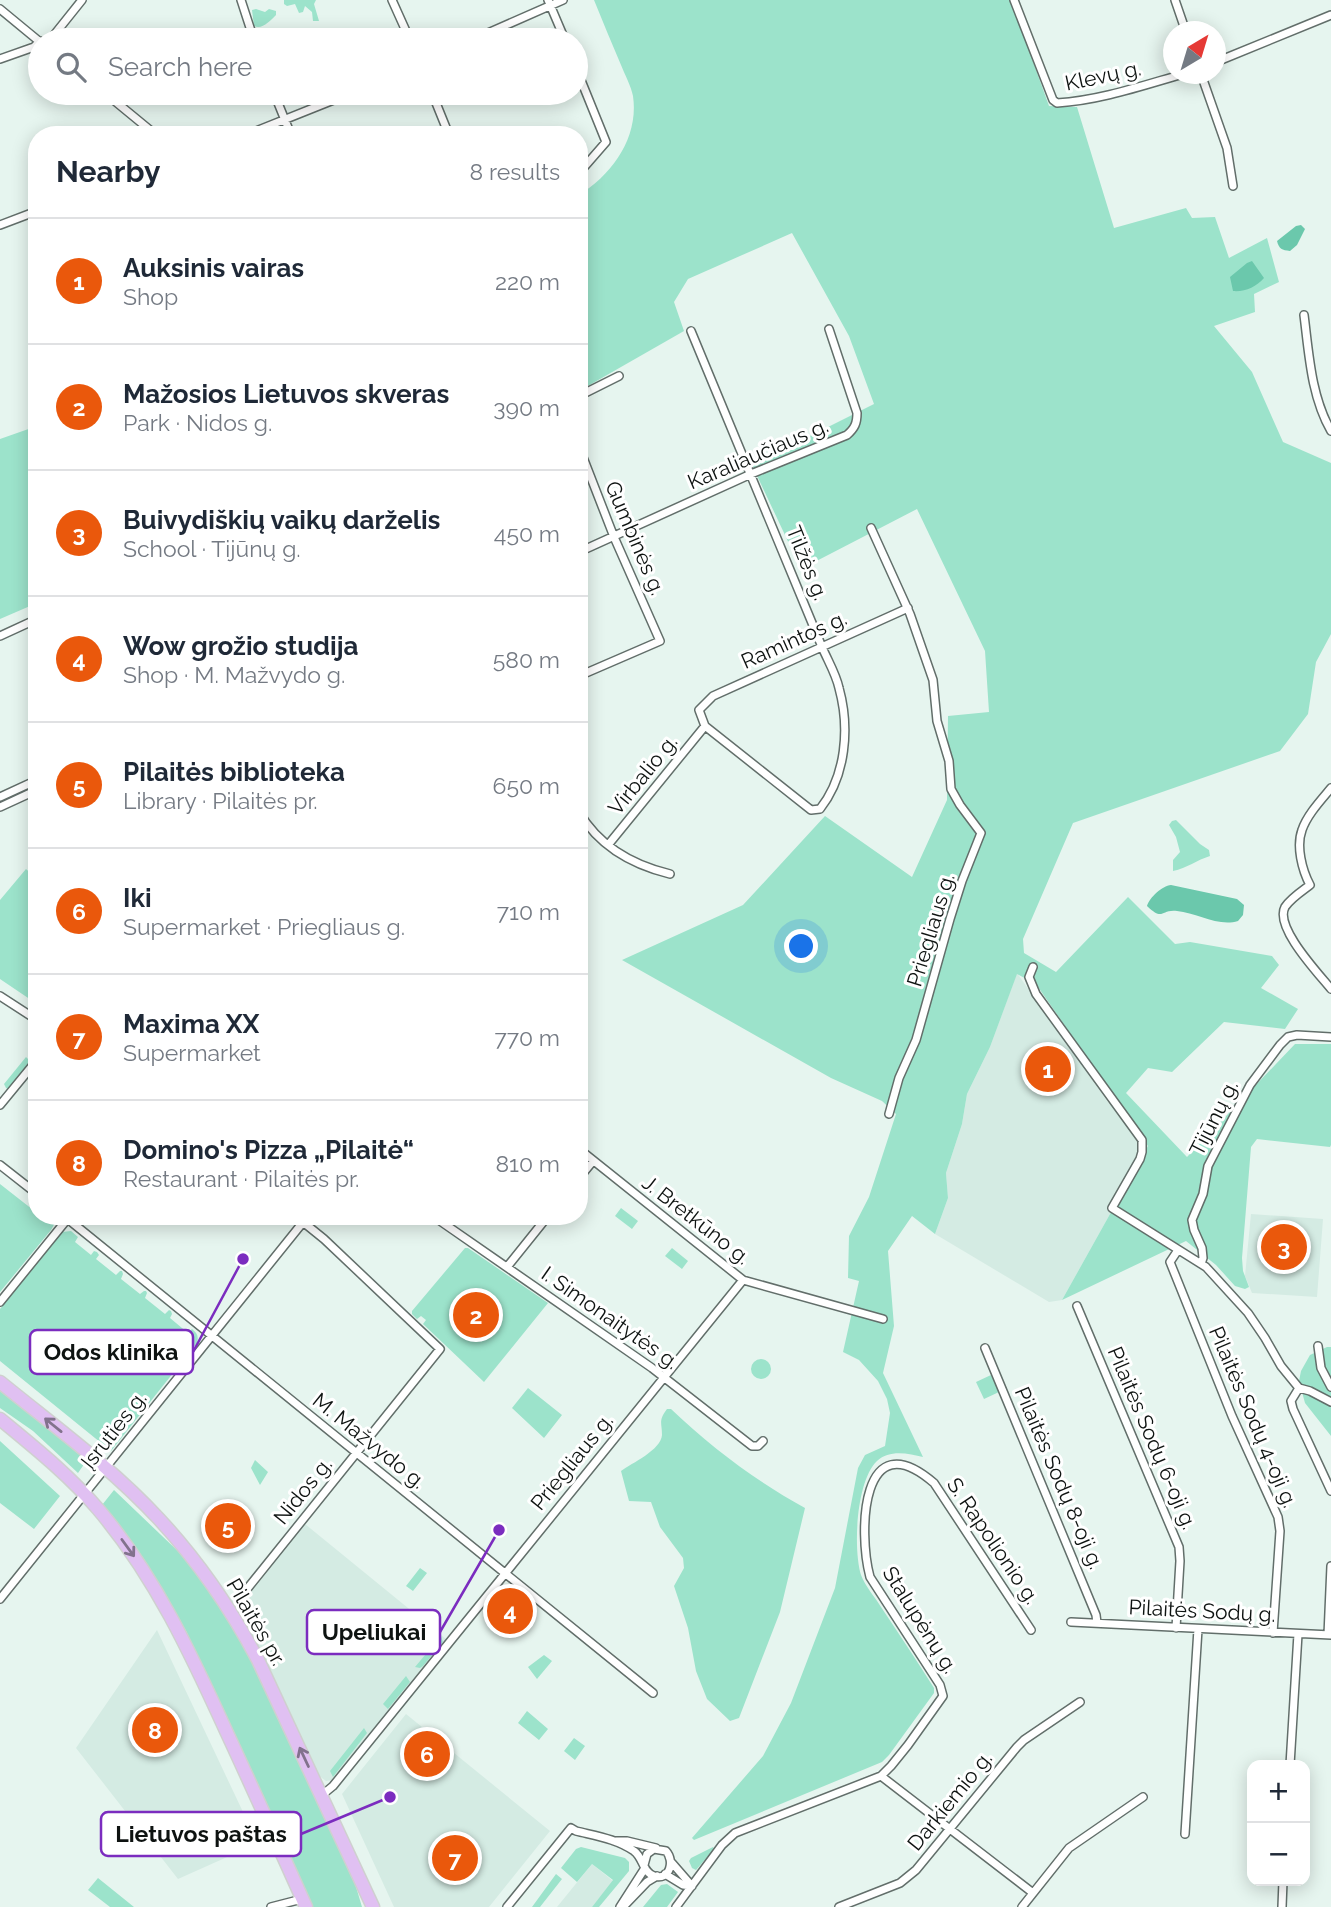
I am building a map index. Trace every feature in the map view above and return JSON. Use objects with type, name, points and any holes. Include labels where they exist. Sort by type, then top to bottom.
[{"type":"main road","name":"Pilaitės pr.","points":[[0,1382],[105,1468],[143,1503],[176,1538],[225,1603],[258,1660],[373,1907]]},
{"type":"main road","points":[[0,1419],[85,1495],[141,1566],[177,1626],[304,1903]]},
{"type":"street","points":[[60,28],[82,0]]},
{"type":"street","points":[[241,0],[250,28]]},
{"type":"street","points":[[392,0],[405,28]]},
{"type":"street","points":[[497,28],[550,3],[563,0]]},
{"type":"street","name":"Klevų g.","points":[[1014,0],[1053,100],[1057,103],[1080,102],[1119,94],[1163,80]]},
{"type":"street","points":[[1175,0],[1182,21]]},
{"type":"street","points":[[550,3],[560,28]]},
{"type":"street","points":[[0,9],[28,31]]},
{"type":"street","points":[[1226,58],[1331,15]]},
{"type":"street","points":[[0,59],[28,49]]},
{"type":"street","points":[[1205,84],[1227,148],[1233,186]]},
{"type":"street","points":[[588,98],[606,142],[588,163]]},
{"type":"street","points":[[120,105],[145,126]]},
{"type":"street","points":[[279,105],[287,126]]},
{"type":"street","points":[[271,126],[323,105]]},
{"type":"street","points":[[437,105],[445,126]]},
{"type":"street","points":[[0,225],[28,214]]},
{"type":"street","points":[[1304,315],[1313,383],[1331,431]]},
{"type":"street","name":"Karaliaučiaus g.","points":[[588,548],[751,474],[847,435],[854,429],[857,413],[829,329]]},
{"type":"street","name":"Tilžės g.","points":[[691,331],[839,685],[845,724],[841,768],[829,797],[820,809],[811,810],[705,726]]},
{"type":"street","points":[[588,392],[619,376]]},
{"type":"street","name":"Gumbinės g.","points":[[588,470],[660,641],[588,672]]},
{"type":"street","points":[[871,528],[908,608]]},
{"type":"street","name":"Ramintos g.","points":[[705,726],[699,710],[713,696],[908,608]]},
{"type":"street","name":"Priegliaus g.","points":[[889,1114],[899,1078],[916,1040],[954,906],[981,834],[951,789],[948,761],[937,721],[933,680],[908,608]]},
{"type":"street","points":[[0,636],[28,623]]},
{"type":"street","name":"Virbalio g.","points":[[608,845],[705,726]]},
{"type":"street","points":[[0,797],[28,784]]},
{"type":"street","points":[[1331,788],[1302,829],[1300,841],[1304,873],[1310,885],[1286,905],[1283,911],[1283,920],[1296,945],[1331,989]]},
{"type":"street","points":[[0,807],[28,794]]},
{"type":"street","points":[[588,824],[608,845],[638,864],[670,874]]},
{"type":"street","points":[[1033,967],[1029,978],[1036,994],[1142,1140],[1139,1158],[1112,1208],[1201,1264],[1217,1278],[1248,1313],[1281,1366],[1299,1388],[1331,1402]]},
{"type":"street","points":[[0,996],[28,1014]]},
{"type":"street","name":"Tijūnų g.","points":[[1201,1264],[1202,1248],[1192,1220],[1203,1194],[1208,1166],[1250,1085],[1288,1037],[1331,1037]]},
{"type":"street","points":[[0,1105],[28,1070]]},
{"type":"street","name":"J. Bretkūno g.","points":[[588,1157],[743,1280],[883,1319]]},
{"type":"street","points":[[588,1167],[593,1161]]},
{"type":"street","points":[[0,1165],[28,1187]]},
{"type":"street","points":[[0,1302],[61,1225]]},
{"type":"street","name":"M. Mažvydo g.","points":[[77,1225],[653,1693]]},
{"type":"street","name":"Įsruties g.","points":[[0,1600],[300,1225]]},
{"type":"street","name":"Nidos g.","points":[[247,1589],[440,1349],[311,1225]]},
{"type":"street","name":"I. Simonaitytės g.","points":[[446,1225],[664,1377],[752,1446],[758,1446],[763,1441]]},
{"type":"street","points":[[507,1268],[541,1225]]},
{"type":"street","name":"Pilaitės Sodų 4-oji g.","points":[[1178,1250],[1170,1262],[1232,1416],[1278,1517],[1280,1531],[1273,1633]]},
{"type":"street","name":"Priegliaus g.","points":[[322,1795],[333,1787],[743,1280]]},
{"type":"street","name":"Pilaitės Sodų 6-oji g.","points":[[1077,1306],[1179,1547],[1176,1628]]},
{"type":"street","points":[[1318,1346],[1321,1368],[1331,1387]]},
{"type":"street","name":"Pilaitės Sodų 8-oji g.","points":[[985,1348],[1087,1591],[1097,1623]]},
{"type":"street","points":[[1299,1388],[1293,1394],[1293,1409],[1331,1491]]},
{"type":"street","name":"S. Rapolionio g.","points":[[885,1467],[893,1464],[910,1465],[934,1483],[1031,1630]]},
{"type":"street","name":"Stalupėnų g.","points":[[676,1907],[735,1833],[881,1776],[908,1745],[943,1696],[940,1685],[870,1577],[867,1566],[866,1511],[873,1482],[885,1467]]},
{"type":"street","points":[[1329,1635],[1331,1566]]},
{"type":"street","name":"Pilaitės Sodų g.","points":[[1071,1622],[1329,1635]]},
{"type":"street","points":[[1185,1834],[1198,1629]]},
{"type":"street","points":[[1290,1760],[1298,1634]]},
{"type":"street","name":"Darkiemio g.","points":[[839,1907],[900,1883],[916,1871],[1017,1747],[1080,1702]]},
{"type":"street","points":[[881,1776],[1033,1893]]},
{"type":"street","points":[[1022,1907],[1069,1848],[1143,1797]]},
{"type":"street","points":[[507,1907],[571,1828],[616,1841],[639,1855],[650,1874],[692,1886]]},
{"type":"street","points":[[616,1841],[627,1841],[666,1851],[671,1863],[670,1870],[647,1882],[622,1907]]},
{"type":"street","points":[[622,1907],[644,1866],[647,1854],[658,1849]]},
{"type":"street","points":[[671,1863],[692,1886]]},
{"type":"street","points":[[1282,1907],[1283,1886]]},
{"type":"street","points":[[271,1907],[304,1903]]},
{"type":"shaded area","points":[[284,0],[316,0],[314,4],[319,21],[313,21],[312,12],[305,6],[303,12],[299,13],[295,4],[287,6]]},
{"type":"shaded area","points":[[594,0],[1011,0],[1049,106],[1077,107],[1114,228],[1186,208],[1192,218],[1215,217],[1229,258],[1267,238],[1279,282],[1254,294],[1255,312],[1214,326],[1252,372],[1283,442],[1331,463],[1331,634],[1316,662],[1308,714],[1280,751],[1073,823],[1023,939],[1024,953],[1056,972],[1128,897],[1175,944],[1190,942],[1272,956],[1279,965],[1261,988],[1298,1009],[1285,1029],[1224,1022],[1172,1072],[1148,1068],[1126,1093],[1187,1157],[1295,1044],[1331,1044],[1331,1145],[1257,1139],[1251,1147],[1242,1258],[1249,1287],[1245,1289],[1235,1286],[1216,1265],[1186,1241],[1062,1300],[1148,1146],[1036,984],[1017,974],[990,1047],[967,1094],[962,1124],[946,1173],[948,1198],[935,1234],[912,1216],[888,1251],[894,1326],[883,1373],[923,1457],[900,1453],[882,1457],[877,1461],[870,1471],[861,1499],[857,1549],[865,1583],[934,1688],[934,1693],[882,1762],[694,1840],[692,1838],[763,1756],[791,1703],[835,1588],[858,1468],[865,1455],[885,1446],[890,1413],[887,1399],[878,1381],[859,1360],[843,1352],[859,1281],[848,1278],[849,1236],[869,1197],[896,1114],[882,1101],[831,1078],[622,960],[743,905],[825,816],[912,877],[947,800],[948,716],[989,712],[985,651],[917,509],[801,569],[752,465],[874,404],[849,336],[792,233],[688,279],[674,302],[684,331],[588,386],[588,188],[613,165],[628,140],[634,111],[631,88]]},
{"type":"shaded area","points":[[252,10],[276,11],[276,15],[266,24],[257,27],[254,26]]},
{"type":"shaded area","points":[[1301,225],[1305,229],[1297,245],[1290,251],[1283,250],[1277,241]]},
{"type":"shaded area","points":[[1252,261],[1264,278],[1250,288],[1233,291],[1230,277]]},
{"type":"shaded area","points":[[28,429],[28,607],[0,619],[0,439]]},
{"type":"shaded area","points":[[1176,820],[1209,850],[1210,856],[1173,871],[1173,860],[1180,852],[1169,825]]},
{"type":"shaded area","points":[[26,869],[28,998],[0,979],[0,900]]},
{"type":"shaded area","points":[[1171,885],[1237,899],[1244,905],[1243,915],[1238,921],[1223,922],[1185,912],[1159,914],[1152,911],[1147,906],[1151,899],[1164,887]]},
{"type":"shaded area","points":[[1017,973],[1107,1101],[1148,1146],[1062,1300],[1049,1302],[935,1234],[948,1198],[946,1173],[962,1124],[967,1094],[990,1047]]},
{"type":"shaded area","points":[[26,1057],[28,1064],[8,1089],[4,1084]]},
{"type":"shaded area","points":[[0,1184],[28,1206],[28,1225],[54,1225],[0,1292]]},
{"type":"shaded area","points":[[621,1208],[638,1221],[632,1229],[615,1216]]},
{"type":"shaded area","points":[[1251,1214],[1323,1219],[1317,1297],[1252,1293],[1245,1276]]},
{"type":"shaded area","points":[[71,1231],[78,1237],[75,1242],[91,1255],[94,1251],[97,1252],[99,1255],[96,1259],[116,1275],[122,1271],[121,1279],[140,1294],[146,1291],[145,1298],[165,1314],[171,1311],[170,1318],[188,1333],[192,1329],[198,1337],[197,1343],[111,1451],[0,1361],[0,1309],[62,1232]]},
{"type":"shaded area","points":[[465,1248],[548,1303],[484,1382],[423,1324],[426,1320],[421,1316],[417,1319],[412,1314]]},
{"type":"shaded area","points":[[672,1248],[688,1261],[682,1269],[665,1256]]},
{"type":"shaded area","points":[[1331,1347],[1331,1436],[1305,1403],[1299,1381],[1310,1355]]},
{"type":"shaded area","points":[[761,1359],[768,1362],[771,1369],[768,1376],[761,1379],[754,1376],[751,1369],[754,1362]]},
{"type":"shaded area","points":[[991,1375],[999,1392],[984,1399],[976,1382]]},
{"type":"shaded area","points":[[528,1388],[562,1415],[544,1438],[512,1408]]},
{"type":"shaded area","points":[[0,1390],[87,1460],[78,1473],[33,1431],[0,1408]]},
{"type":"shaded area","points":[[667,1409],[671,1409],[735,1463],[805,1508],[780,1612],[739,1718],[730,1721],[707,1699],[696,1671],[688,1628],[674,1586],[684,1568],[683,1558],[660,1527],[651,1502],[629,1501],[621,1471],[657,1446],[662,1435],[661,1419]]},
{"type":"shaded area","points":[[0,1441],[60,1496],[34,1529],[0,1503]]},
{"type":"shaded area","points":[[255,1460],[268,1472],[260,1485],[251,1468]]},
{"type":"shaded area","points":[[114,1490],[183,1556],[226,1615],[255,1667],[298,1759],[354,1880],[362,1907],[312,1907],[186,1631],[149,1568],[102,1505]]},
{"type":"shaded area","points":[[305,1524],[446,1639],[332,1780],[326,1781],[318,1775],[264,1656],[230,1600],[250,1592]]},
{"type":"shaded area","points":[[420,1568],[427,1573],[413,1591],[406,1586]]},
{"type":"shaded area","points":[[157,1630],[243,1812],[254,1845],[178,1879],[76,1748]]},
{"type":"shaded area","points":[[441,1636],[443,1642],[423,1666],[415,1667]]},
{"type":"shaded area","points":[[544,1655],[552,1661],[537,1679],[528,1667]]},
{"type":"shaded area","points":[[406,1676],[410,1682],[388,1709],[383,1704]]},
{"type":"shaded area","points":[[527,1711],[548,1729],[539,1740],[518,1723]]},
{"type":"shaded area","points":[[406,1714],[550,1831],[489,1907],[394,1907],[342,1794]]},
{"type":"shaded area","points":[[364,1728],[367,1733],[333,1777],[330,1771]]},
{"type":"shaded area","points":[[574,1738],[585,1746],[575,1760],[564,1751]]},
{"type":"shaded area","points":[[581,1847],[625,1858],[629,1862],[629,1871],[599,1907],[592,1907],[613,1880],[592,1864],[577,1882],[561,1868],[576,1849]]},
{"type":"shaded area","points":[[713,1847],[696,1870],[692,1868],[689,1861],[691,1858]]},
{"type":"shaded area","points":[[592,1864],[613,1881],[592,1907],[557,1907]]},
{"type":"shaded area","points":[[556,1874],[562,1879],[540,1907],[532,1907]]},
{"type":"shaded area","points":[[98,1878],[134,1907],[110,1907],[88,1890]]},
{"type":"shaded area","points":[[667,1884],[678,1892],[667,1907],[643,1907],[661,1885]]},
{"type":"place","name":"Auksinis vairas","points":[[1048,1069]]},
{"type":"place","name":"Buivydiškių vaikų darželis","points":[[1284,1247]]},
{"type":"place","name":"Odos klinika","points":[[243,1259]]},
{"type":"place","name":"Mažosios Lietuvos skveras","points":[[476,1315]]},
{"type":"place","name":"Pilaitės biblioteka","points":[[228,1526]]},
{"type":"place","name":"Upeliukai","points":[[499,1530]]},
{"type":"place","name":"Wow grožio studija","points":[[510,1611]]},
{"type":"place","name":"Domino's Pizza „Pilaitė“","points":[[155,1730]]},
{"type":"place","name":"Iki","points":[[427,1754]]},
{"type":"place","name":"Lietuvos paštas","points":[[390,1797]]},
{"type":"place","name":"Maxima XX","points":[[455,1858]]}]
